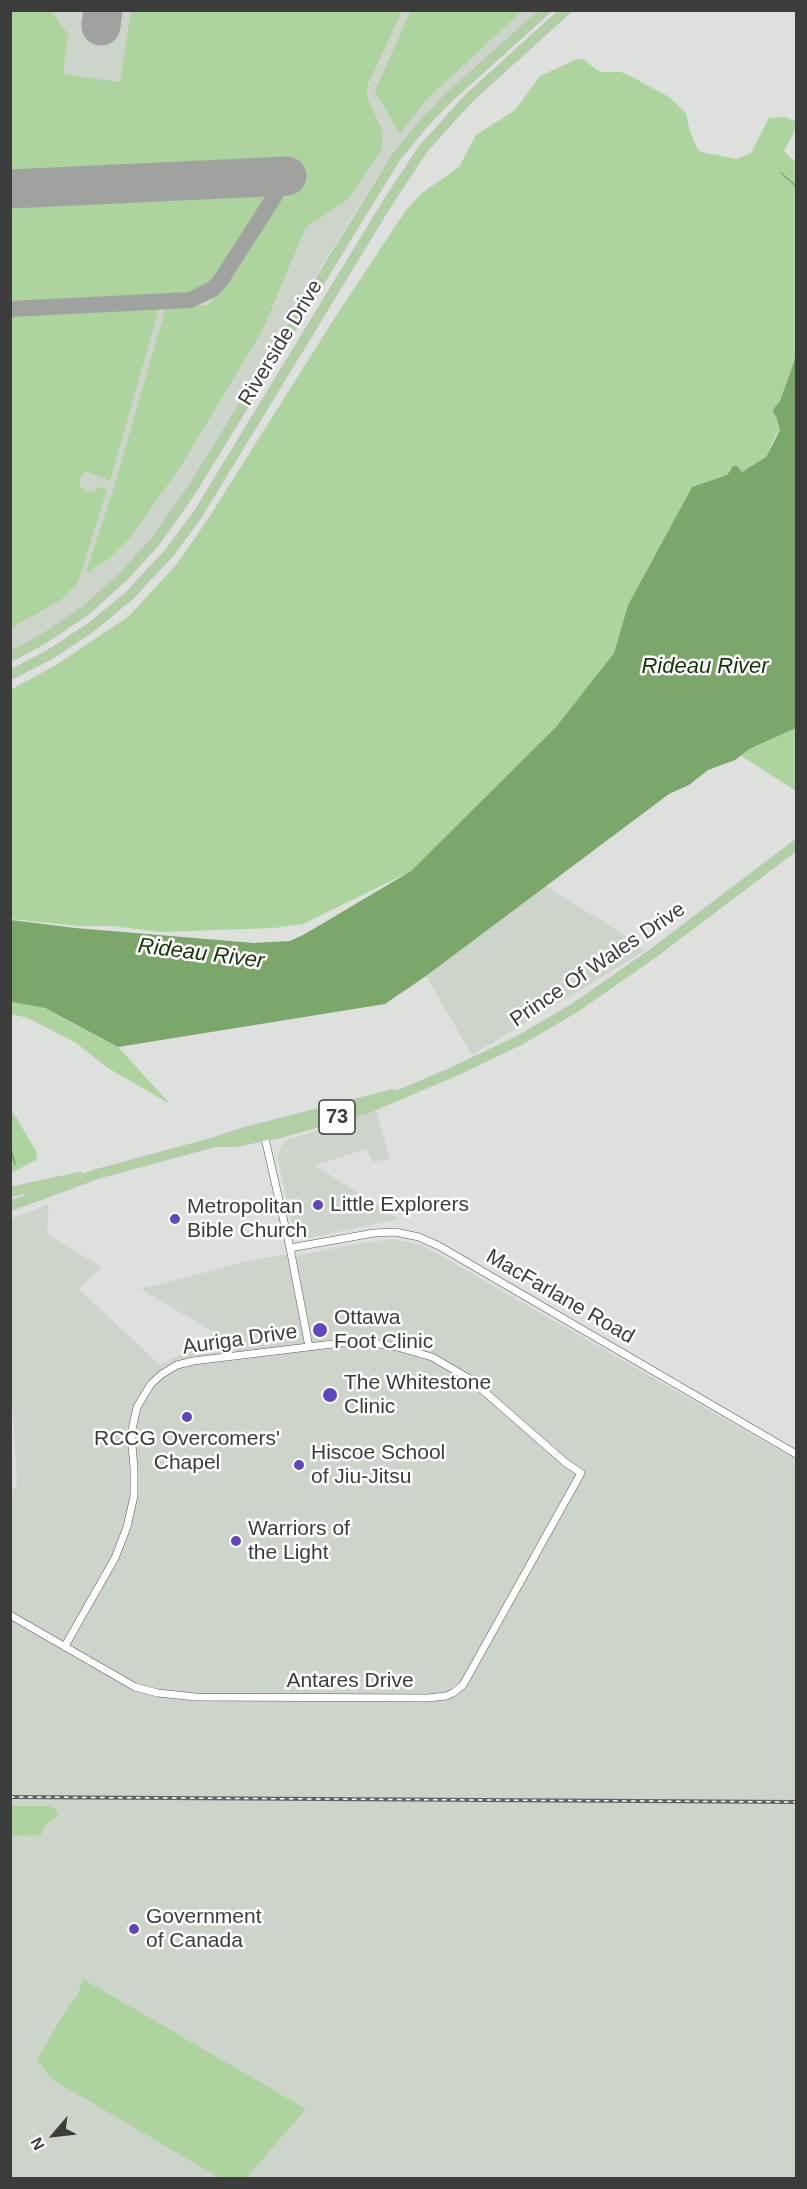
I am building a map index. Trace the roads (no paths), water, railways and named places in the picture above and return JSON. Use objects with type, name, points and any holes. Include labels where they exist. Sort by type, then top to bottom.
[{"type":"main road","name":"Riverside Drive","points":[[10,657],[45,638],[85,611],[123,578],[155,542],[193,488],[396,157],[448,98],[546,10]]},
{"type":"main road","name":"Riverside Drive","points":[[10,675],[49,655],[90,628],[134,591],[170,552],[198,514],[423,148],[468,99],[566,10]]},
{"type":"main road","name":"Prince Of Wales Drive","points":[[12,1191],[97,1174],[215,1142],[264,1132],[371,1099],[407,1091],[504,1048],[576,1006],[652,954],[796,845]]},
{"type":"main road","name":"Prince Of Wales Drive","points":[[12,1207],[97,1174]]},
{"type":"main road","points":[[27,1201],[26,1193],[31,1186]]},
{"type":"street","points":[[264,1132],[309,1347]]},
{"type":"street","name":"MacFarlane Road","points":[[290,1248],[374,1233],[395,1232],[419,1237],[439,1246],[796,1454]]},
{"type":"street","name":"Auriga Drive","points":[[65,1646],[115,1558],[127,1527],[134,1496],[131,1434],[133,1420],[143,1395],[151,1384],[177,1365],[193,1361],[341,1343],[373,1343],[397,1347],[432,1358],[470,1379],[566,1463],[581,1473]]},
{"type":"street","name":"Antares Drive","points":[[10,1615],[135,1687],[172,1696],[428,1698],[446,1696],[463,1685],[581,1473]]},
{"type":"water","name":"Rideau River","points":[[796,356],[796,728],[749,749],[735,760],[708,770],[689,785],[669,794],[426,976],[385,1004],[118,1047],[45,1008],[11,1002],[11,920],[75,928],[254,943],[290,941],[411,871],[556,727],[614,653],[628,605],[692,487],[727,475],[733,466],[737,466],[742,472],[766,457],[780,430],[773,413],[774,408],[780,401]]},
{"type":"waterway","points":[[781,173],[796,186]]},
{"type":"waterway","points":[[10,1146],[15,1164]]},
{"type":"railway","points":[[10,1797],[796,1802]]},
{"type":"place","name":"Little Explorers","points":[[318,1205]]},
{"type":"place","name":"Metropolitan Bible Church","points":[[175,1219]]},
{"type":"place","name":"Ottawa Foot Clinic","points":[[320,1330]]},
{"type":"place","name":"The Whitestone Clinic","points":[[330,1395]]},
{"type":"place","name":"RCCG Overcomers' Chapel","points":[[187,1417]]},
{"type":"place","name":"Hiscoe School of Jiu-Jitsu","points":[[299,1465]]},
{"type":"place","name":"Warriors of the Light","points":[[236,1541]]},
{"type":"place","name":"Government of Canada","points":[[134,1929]]}]
